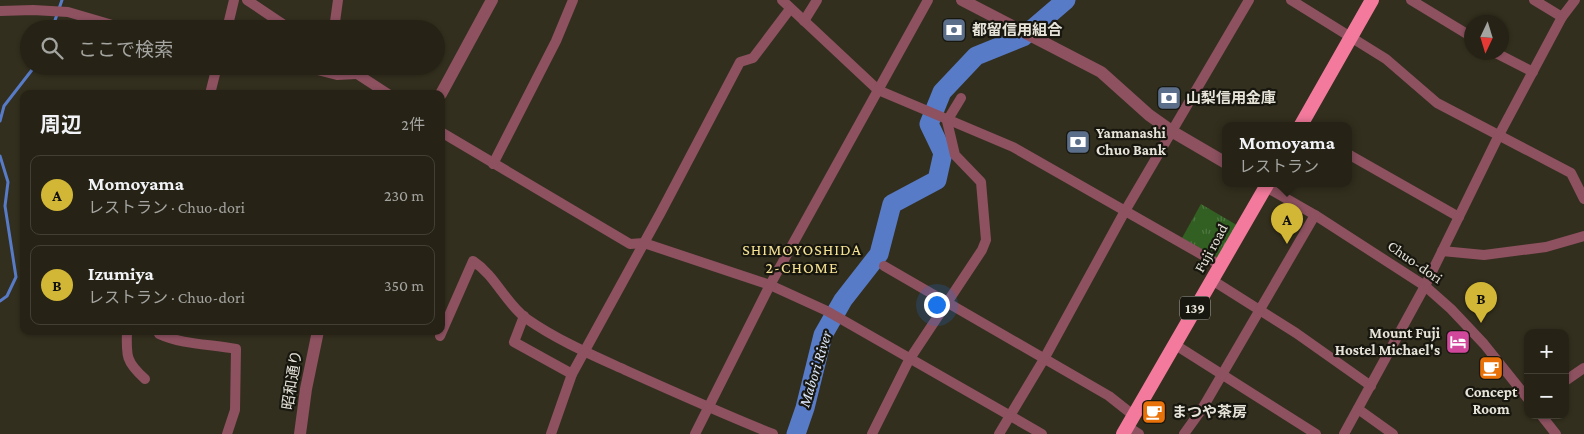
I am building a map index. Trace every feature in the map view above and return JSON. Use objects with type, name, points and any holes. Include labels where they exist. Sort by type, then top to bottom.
[{"type":"highway","points":[[1303,122],[1372,0]]},
{"type":"highway","name":"Fuji road","points":[[1131,427],[1174,344],[1263,187]]},
{"type":"street","points":[[229,20],[234,0]]},
{"type":"street","points":[[247,0],[277,20]]},
{"type":"street","points":[[335,20],[338,0]]},
{"type":"street","points":[[443,90],[492,0]]},
{"type":"street","points":[[493,164],[556,41],[573,0]]},
{"type":"street","points":[[782,0],[878,90],[947,121],[1013,147],[1220,265]]},
{"type":"street","points":[[804,21],[817,0]]},
{"type":"street","points":[[696,434],[770,286],[928,0]]},
{"type":"street","points":[[962,0],[1101,72],[1150,115],[1173,132],[1222,161]]},
{"type":"street","points":[[999,434],[1044,359],[1125,211],[1249,0]]},
{"type":"street","points":[[1291,0],[1386,59],[1437,103],[1571,173],[1584,199]]},
{"type":"street","points":[[1411,0],[1464,32]]},
{"type":"street","points":[[1534,0],[1562,18]]},
{"type":"street","points":[[1344,434],[1425,286],[1499,135],[1562,18],[1575,0]]},
{"type":"street","points":[[551,434],[572,374],[740,62],[753,58],[790,9]]},
{"type":"street","points":[[0,11],[68,12],[95,20]]},
{"type":"street","points":[[1509,60],[1533,72]]},
{"type":"street","points":[[211,90],[215,75]]},
{"type":"street","points":[[358,75],[382,90]]},
{"type":"street","points":[[872,434],[909,360],[982,250],[986,240],[981,182],[955,155],[947,121],[961,98]]},
{"type":"street","points":[[445,134],[630,244],[644,243],[770,286],[827,311],[909,360],[1010,414],[1042,434]]},
{"type":"street","points":[[1352,156],[1459,217]]},
{"type":"street","name":"Chuo-dori","points":[[1270,187],[1425,286],[1451,309],[1484,344],[1524,394]]},
{"type":"street","points":[[1184,434],[1222,375],[1315,215]]},
{"type":"street","points":[[1442,251],[1484,255],[1546,247],[1584,236]]},
{"type":"street","points":[[445,325],[473,261],[486,269],[514,308],[524,316],[584,351],[708,408],[773,434]]},
{"type":"street","points":[[884,266],[1109,396],[1131,427]]},
{"type":"street","points":[[1212,280],[1260,310],[1371,386]]},
{"type":"street","points":[[524,316],[514,342],[572,374]]},
{"type":"street","points":[[127,335],[126,352],[130,364],[145,379]]},
{"type":"street","points":[[162,335],[172,340],[212,344],[236,350],[235,410],[228,434]]},
{"type":"street","name":"昭和通り","points":[[300,434],[306,389],[317,335]]},
{"type":"street","points":[[1174,344],[1316,434]]},
{"type":"street","points":[[1569,378],[1584,368]]},
{"type":"street","points":[[1358,409],[1393,434]]},
{"type":"street","points":[[1544,419],[1556,434]]},
{"type":"green space","points":[[1201,204],[1240,227],[1219,259],[1182,238]]},
{"type":"waterway","points":[[55,20],[62,0]]},
{"type":"waterway","name":"Mabori River","points":[[796,434],[805,408],[823,335],[843,300],[879,254],[892,204],[937,180],[943,153],[929,124],[942,92],[976,56],[1023,37],[1066,0]]},
{"type":"waterway","points":[[0,121],[4,106],[28,75]]},
{"type":"waterway","points":[[0,156],[8,182],[5,206],[16,277],[7,296],[0,301]]},
{"type":"place","name":"都留信用組合","points":[[954,30]]},
{"type":"place","name":"山梨信用金庫","points":[[1169,98]]},
{"type":"place","name":"Yamanashi Chuo Bank","points":[[1078,142]]},
{"type":"place","name":"Momoyama","points":[[1287,244]]},
{"type":"place","name":"Izumiya","points":[[1481,323]]},
{"type":"place","name":"Mount Fuji Hostel Michael's","points":[[1458,342]]},
{"type":"place","name":"Concept Room","points":[[1491,368]]},
{"type":"place","name":"まつや茶房","points":[[1154,412]]},
{"type":"district","name":"SHIMOYOSHIDA 2-CHOME","points":[[802,258]]}]
